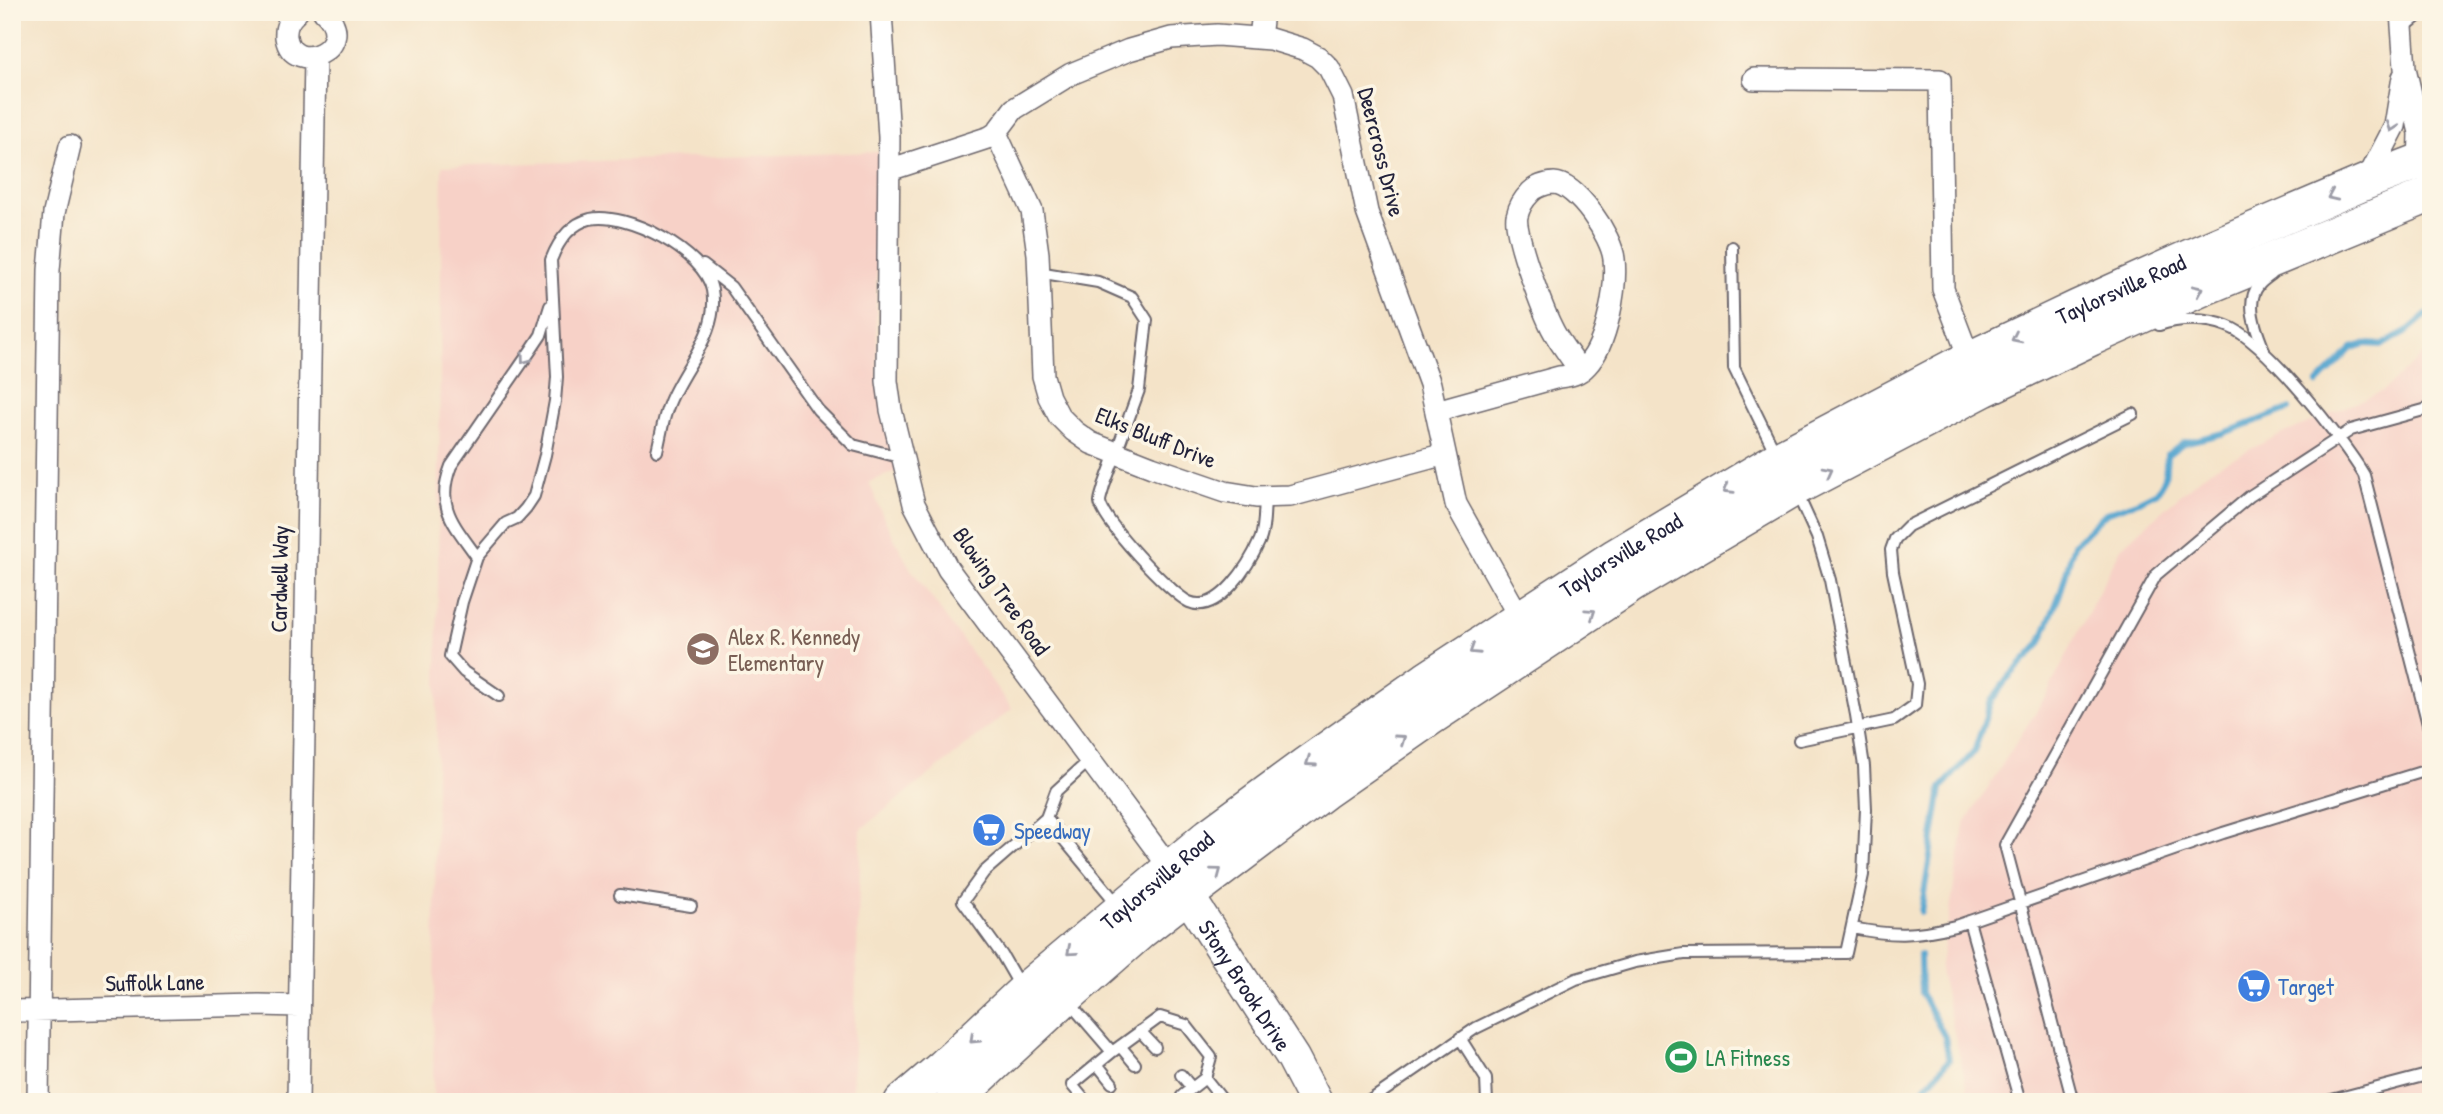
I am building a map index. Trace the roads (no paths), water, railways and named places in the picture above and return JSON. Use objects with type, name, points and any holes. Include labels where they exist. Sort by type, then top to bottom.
[{"type":"main road","name":"Taylorsville Road","points":[[953,1102],[1141,931],[1210,835],[1426,680],[1616,556],[1977,375],[2077,308],[2424,159]]},
{"type":"main road","name":"Taylorsville Road","points":[[1977,375],[2103,338],[2313,241],[2427,195]]},
{"type":"main road","name":"Taylorsville Road","points":[[902,1102],[1023,992],[1121,908],[1178,882],[1324,792],[1430,718],[1633,584],[1786,473]]},
{"type":"street","points":[[297,12],[286,28],[288,44],[299,55],[315,57],[323,54],[333,41],[334,24],[324,12]]},
{"type":"street","name":"Blowing Tree Road","points":[[881,12],[889,170],[887,382],[891,410],[914,504],[948,569],[1091,759],[1178,882]]},
{"type":"street","points":[[1260,38],[1264,12]]},
{"type":"street","points":[[2401,21],[2405,68],[2420,133],[2427,195]]},
{"type":"street","name":"Deercross Drive","points":[[996,133],[1014,109],[1071,74],[1129,50],[1171,38],[1217,35],[1287,43],[1310,53],[1329,68],[1337,81],[1349,117],[1367,212],[1430,384],[1456,504],[1521,620]]},
{"type":"street","name":"Cardwell Way","points":[[298,1102],[315,57]]},
{"type":"street","points":[[2366,182],[2395,126],[2405,68]]},
{"type":"street","points":[[1754,79],[1940,80],[1943,289],[1977,375]]},
{"type":"street","points":[[889,170],[996,133]]},
{"type":"street","name":"Elks Bluff Drive","points":[[996,133],[1031,212],[1038,254],[1042,376],[1059,416],[1074,431],[1091,443],[1226,492],[1265,497],[1290,496],[1446,454]]},
{"type":"street","points":[[38,1102],[49,270],[54,213],[70,146]]},
{"type":"street","points":[[1436,411],[1580,372],[1588,365],[1601,342],[1613,286],[1614,257],[1606,237],[1586,206],[1570,188],[1556,183],[1545,184],[1533,189],[1523,200],[1516,218],[1518,236],[1554,331],[1580,372]]},
{"type":"street","name":"Stony Brook Drive","points":[[1178,882],[1286,1047],[1316,1102]]},
{"type":"street","name":"Suffolk Lane","points":[[12,1011],[299,1006]]},
{"type":"lane","points":[[2401,21],[2423,12]]},
{"type":"lane","points":[[499,696],[464,672],[450,656],[462,602],[477,557],[506,523],[517,518],[534,496],[555,401],[551,260],[557,244],[571,229],[588,220],[603,218],[621,221],[669,241],[691,256],[731,287],[818,410],[853,445],[904,458]]},
{"type":"lane","points":[[2265,352],[2253,321],[2252,305],[2257,286],[2313,241]]},
{"type":"lane","points":[[1368,1102],[1460,1038],[1576,979],[1684,954],[1846,953],[1863,875],[1866,809],[1864,766],[1858,727],[1830,580],[1817,537],[1734,369],[1732,247]]},
{"type":"lane","points":[[657,450],[669,404],[698,352],[712,310],[712,287],[706,273],[691,256]]},
{"type":"lane","points":[[1038,272],[1098,282],[1132,297],[1147,320],[1139,390],[1100,502],[1117,532],[1172,590],[1191,603],[1212,602],[1227,590],[1244,569],[1261,538],[1265,497]]},
{"type":"lane","points":[[477,557],[453,523],[446,508],[444,485],[451,466],[541,335],[552,297]]},
{"type":"lane","points":[[2149,329],[2171,321],[2193,320],[2213,322],[2234,330],[2265,352],[2352,453],[2364,475],[2431,736]]},
{"type":"lane","points":[[2073,1102],[2006,845],[2156,575],[2250,496],[2351,430],[2431,408]]},
{"type":"lane","points":[[1799,740],[1894,720],[1915,705],[1917,684],[1893,572],[1891,551],[1895,538],[1908,526],[2133,414]]},
{"type":"lane","points":[[1023,992],[1002,955],[963,901],[984,872],[1046,818],[1056,791],[1091,759]]},
{"type":"lane","points":[[1852,928],[1891,935],[1918,935],[1969,921],[2223,833],[2431,769]]},
{"type":"lane","points":[[1046,818],[1121,908]]},
{"type":"lane","points":[[620,895],[691,906]]},
{"type":"lane","points":[[1969,921],[2020,1102]]},
{"type":"lane","points":[[1066,998],[1116,1049],[1135,1064]]},
{"type":"lane","points":[[1086,1102],[1072,1085],[1160,1017],[1186,1025],[1211,1057],[1205,1078],[1182,1096]]},
{"type":"lane","points":[[1140,1031],[1155,1047]]},
{"type":"lane","points":[[1460,1038],[1486,1079],[1487,1102]]},
{"type":"lane","points":[[1097,1064],[1112,1083]]},
{"type":"lane","points":[[2324,1102],[2431,1074]]},
{"type":"lane","points":[[1181,1075],[1192,1088]]},
{"type":"lane","points":[[1205,1078],[1224,1102]]},
{"type":"waterway","points":[[2318,383],[2352,348],[2366,344],[2382,345],[2405,333],[2431,311]]},
{"type":"waterway","points":[[1921,912],[1941,788],[1974,752],[1991,701],[2008,678],[2040,644],[2061,591],[2074,544],[2106,513],[2157,492],[2165,478],[2167,455],[2183,443],[2224,433],[2289,409]]},
{"type":"waterway","points":[[1916,1102],[1920,1093],[1949,1060],[1945,1037],[1921,993],[1920,955]]},
{"type":"place","name":"Alex R. Kennedy Elementary","points":[[703,649]]},
{"type":"place","name":"Speedway","points":[[989,830]]},
{"type":"place","name":"Target","points":[[2254,986]]},
{"type":"place","name":"LA Fitness","points":[[1681,1057]]}]
